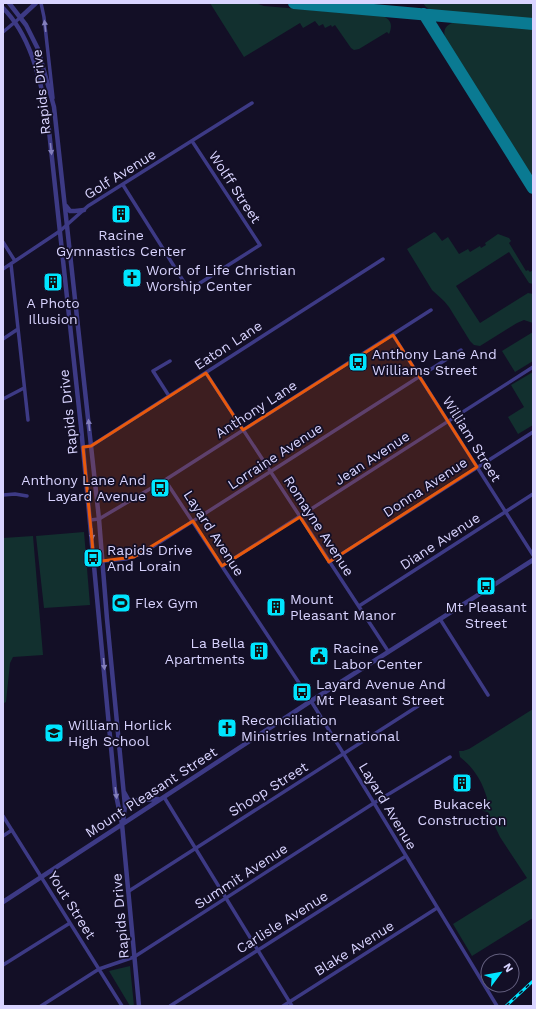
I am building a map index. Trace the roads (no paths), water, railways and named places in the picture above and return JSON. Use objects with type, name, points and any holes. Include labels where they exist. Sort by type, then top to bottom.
[{"type":"street","points":[[9,3],[30,31],[38,49],[54,107]]},
{"type":"street","points":[[3,32],[36,3]]},
{"type":"street","name":"Rapids Drive","points":[[41,3],[48,52],[91,446],[125,806],[122,824]]},
{"type":"street","name":"Rapids Drive","points":[[3,8],[15,22],[29,49],[43,95],[49,128],[77,385],[115,790],[122,824],[139,1006]]},
{"type":"street","points":[[37,72],[44,70]]},
{"type":"street","name":"Golf Avenue","points":[[3,269],[60,231],[84,210],[252,103]]},
{"type":"street","points":[[49,128],[56,127]]},
{"type":"street","name":"Wolff Street","points":[[123,185],[190,290],[260,245],[192,141]]},
{"type":"street","points":[[53,170],[61,168]]},
{"type":"street","points":[[65,206],[70,211],[84,210]]},
{"type":"street","points":[[3,242],[15,261]]},
{"type":"street","name":"Eaton Lane","points":[[91,446],[384,259]]},
{"type":"street","points":[[63,262],[71,262]]},
{"type":"street","points":[[11,264],[28,420]]},
{"type":"street","points":[[65,278],[73,278]]},
{"type":"street","points":[[68,307],[76,306]]},
{"type":"street","name":"Anthony Lane","points":[[90,520],[98,519],[165,480],[431,310]]},
{"type":"street","points":[[3,339],[18,329]]},
{"type":"street","name":"William Street","points":[[393,335],[533,555]]},
{"type":"street","points":[[72,345],[80,344]]},
{"type":"street","name":"Lorraine Avenue","points":[[94,562],[126,559],[138,556],[461,350]]},
{"type":"street","points":[[169,396],[153,371],[170,360]]},
{"type":"street","name":"Jean Avenue","points":[[222,566],[533,367]]},
{"type":"street","name":"Romayne Avenue","points":[[206,373],[388,651]]},
{"type":"street","points":[[77,385],[84,384]]},
{"type":"street","points":[[3,400],[24,388]]},
{"type":"street","name":"Donna Avenue","points":[[330,562],[533,432]]},
{"type":"street","points":[[83,446],[91,446]]},
{"type":"street","name":"Layard Avenue","points":[[165,480],[311,701],[497,1006]]},
{"type":"street","points":[[3,495],[15,494],[27,496]]},
{"type":"street","name":"Diane Avenue","points":[[359,606],[533,494]]},
{"type":"street","name":"Mount Pleasant Street","points":[[3,902],[388,651],[533,560]]},
{"type":"street","points":[[440,619],[488,695]]},
{"type":"street","name":"Shoop Street","points":[[129,891],[418,706]]},
{"type":"street","name":"Summit Avenue","points":[[41,1006],[99,969],[134,958],[374,803],[450,757]]},
{"type":"street","points":[[123,789],[129,801],[162,798],[195,848],[292,1006]]},
{"type":"street","name":"Yout Street","points":[[3,816],[122,1006]]},
{"type":"street","points":[[3,836],[12,830]]},
{"type":"street","name":"Carlisle Avenue","points":[[170,1006],[406,856]]},
{"type":"street","name":"Blake Avenue","points":[[283,1006],[437,908]]},
{"type":"street","points":[[3,965],[70,923]]},
{"type":"railway","points":[[506,1006],[533,981]]},
{"type":"place","name":"Racine Gymnastics Center","points":[[121,214]]},
{"type":"place","name":"Word of Life Christian Worship Center","points":[[132,278]]},
{"type":"place","name":"A Photo Illusion","points":[[53,282]]},
{"type":"place","name":"Anthony Lane And Williams Street","points":[[358,362]]},
{"type":"place","name":"Anthony Lane And Layard Avenue","points":[[160,488]]},
{"type":"place","name":"Rapids Drive And Lorain","points":[[93,558]]},
{"type":"place","name":"Mt Pleasant Street","points":[[486,586]]},
{"type":"place","name":"Flex Gym","points":[[121,603]]},
{"type":"place","name":"Mount Pleasant Manor","points":[[276,607]]},
{"type":"place","name":"La Bella Apartments","points":[[259,651]]},
{"type":"place","name":"Racine Labor Center","points":[[319,656]]},
{"type":"place","name":"Layard Avenue And Mt Pleasant Street","points":[[302,692]]},
{"type":"place","name":"Reconciliation Ministries International","points":[[227,728]]},
{"type":"place","name":"William Horlick High School","points":[[54,733]]},
{"type":"place","name":"Bukacek Construction","points":[[462,783]]}]
